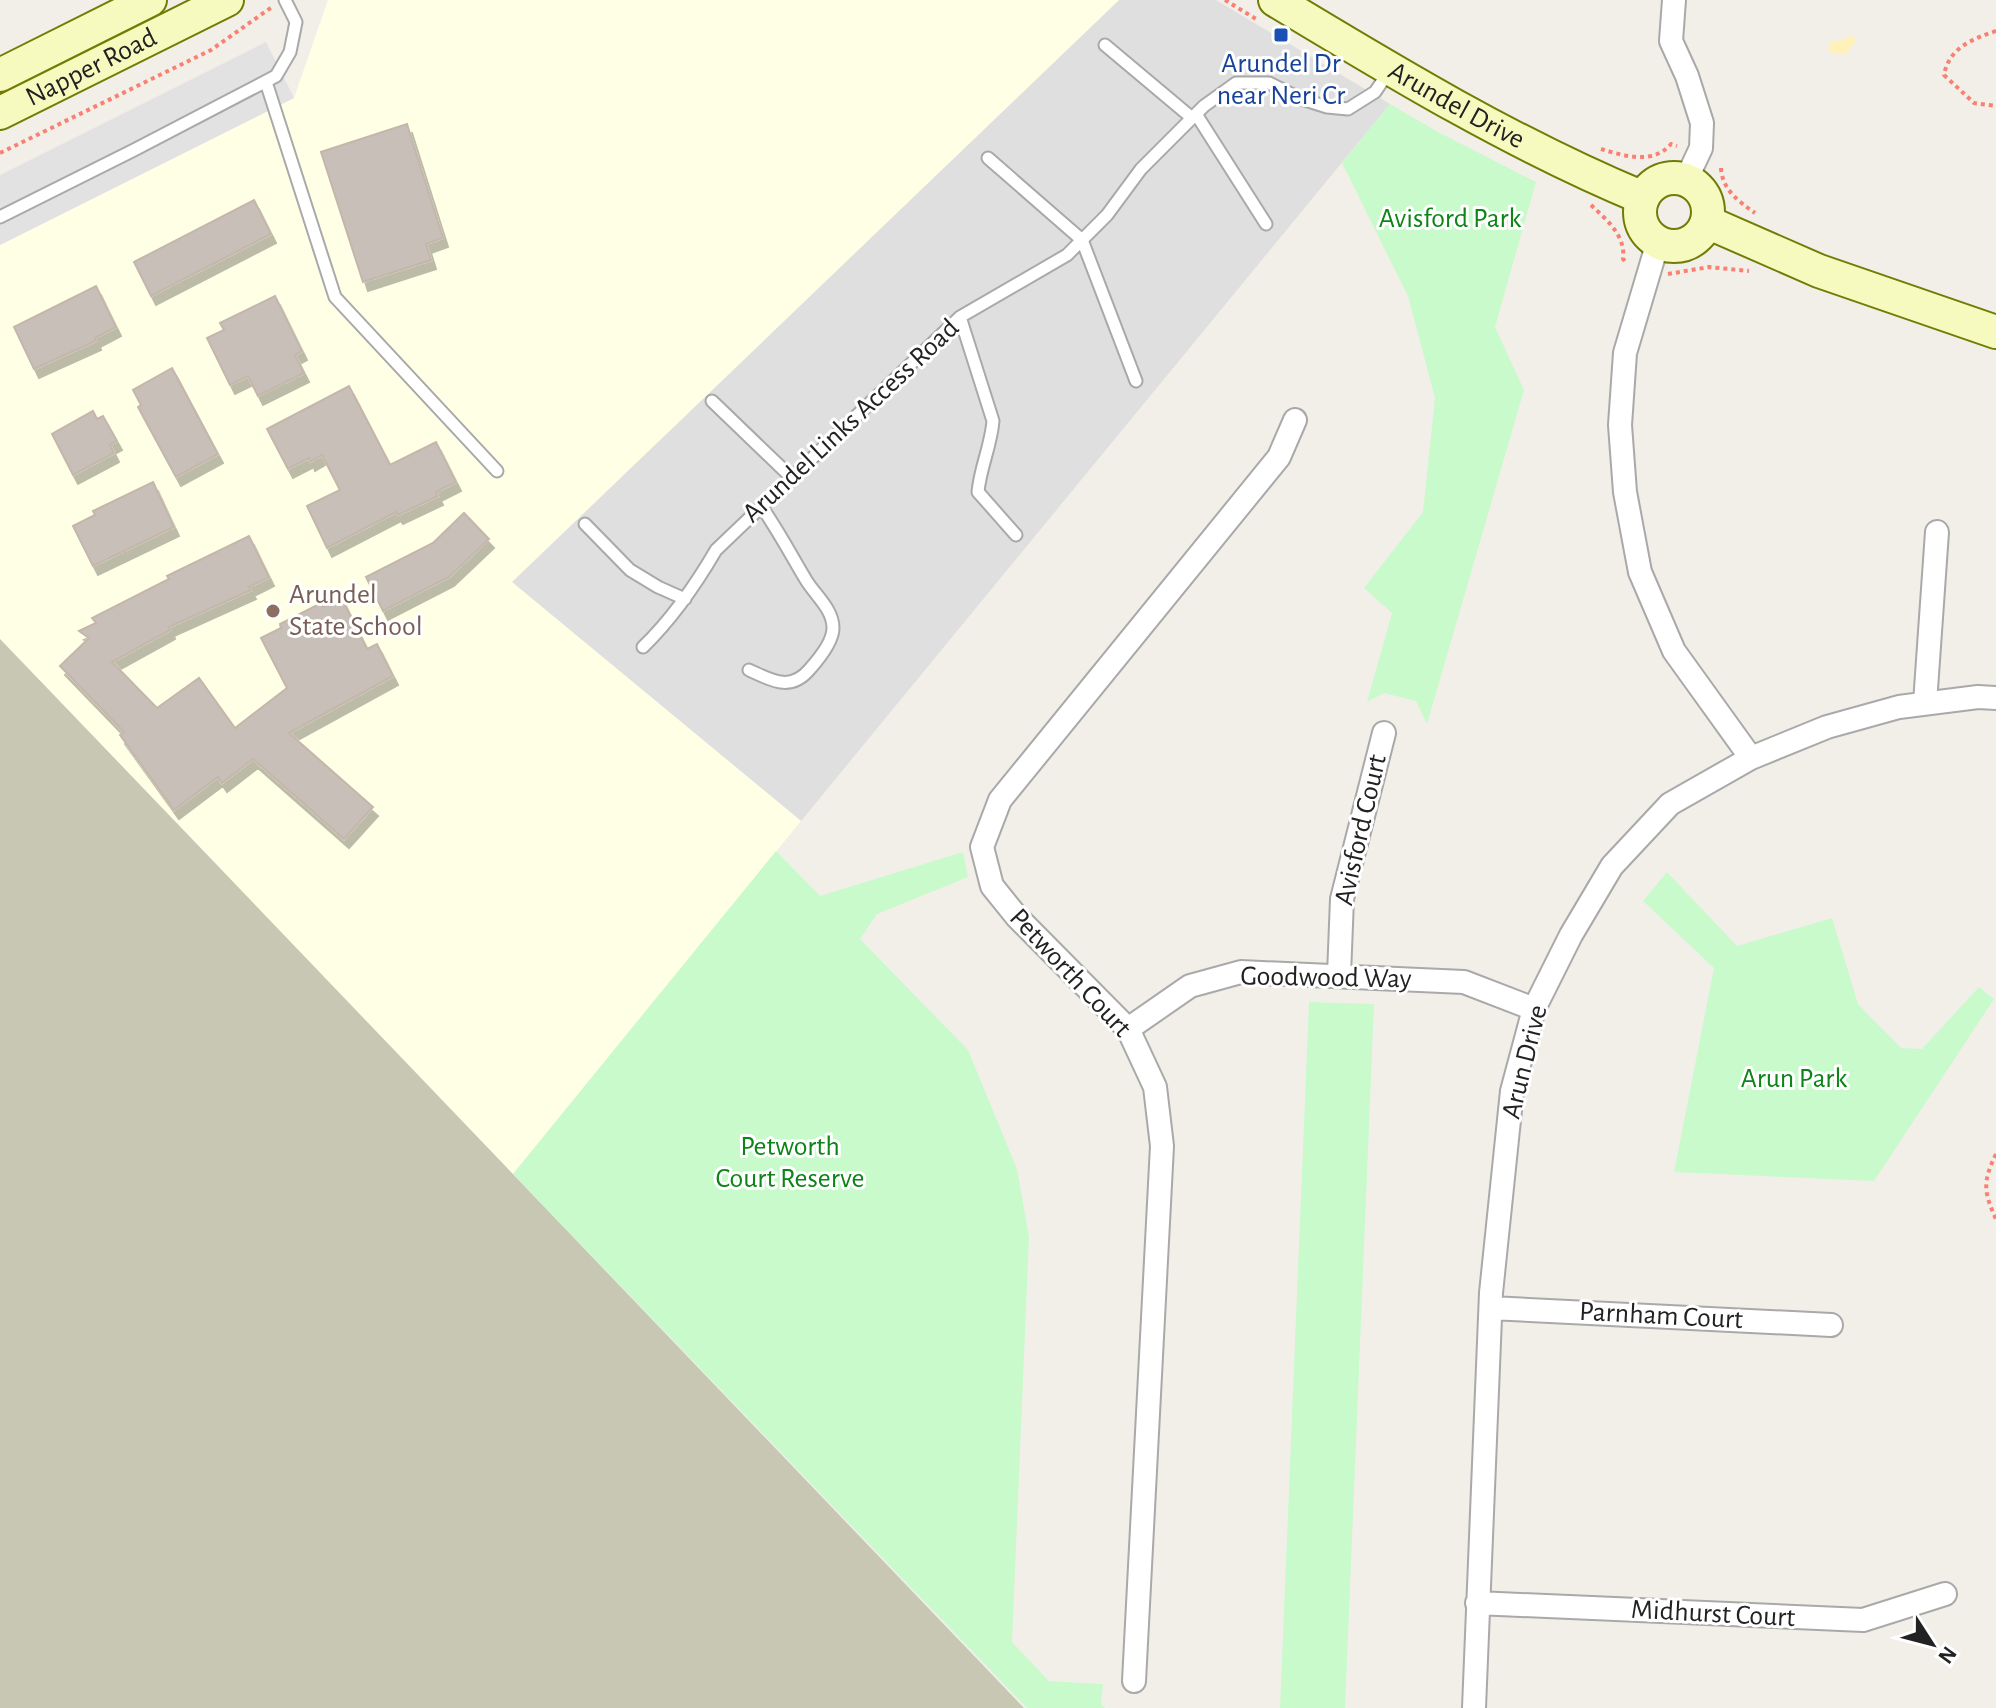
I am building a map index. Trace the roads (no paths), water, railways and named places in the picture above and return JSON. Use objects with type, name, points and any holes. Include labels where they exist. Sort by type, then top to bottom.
[{"type":"main road","name":"Napper Road","points":[[0,75],[150,0]]},
{"type":"main road","name":"Napper Road","points":[[0,113],[227,0]]},
{"type":"main road","name":"Arundel Drive","points":[[1275,0],[1390,69],[1589,176],[1643,198]]},
{"type":"main road","points":[[1674,178],[1686,180],[1705,197],[1707,222],[1692,241],[1669,246],[1658,242],[1648,234],[1642,223],[1640,211],[1643,198],[1650,188],[1661,181],[1674,178]]},
{"type":"main road","points":[[1707,222],[1819,271],[1996,332]]},
{"type":"street","points":[[1674,0],[1671,41],[1687,76],[1702,123],[1701,148],[1686,180]]},
{"type":"street","points":[[1658,242],[1625,353],[1620,425],[1628,506],[1640,572],[1674,651],[1751,758]]},
{"type":"street","name":"Petworth Court","points":[[1134,1681],[1162,1146],[1155,1087],[1128,1029],[1017,917],[992,886],[982,847],[1000,800],[1279,457],[1295,420]]},
{"type":"street","points":[[1925,703],[1937,532]]},
{"type":"street","name":"Arun Drive","points":[[1474,1708],[1491,1308],[1512,1091],[1534,1009],[1571,935],[1612,866],[1670,804],[1751,758],[1827,727],[1899,707],[1978,697],[1996,698]]},
{"type":"street","name":"Avisford Court","points":[[1339,975],[1342,899],[1384,733]]},
{"type":"street","name":"Goodwood Way","points":[[1128,1029],[1190,986],[1241,972],[1464,982],[1534,1009]]},
{"type":"street","name":"Parnham Court","points":[[1491,1308],[1831,1325]]},
{"type":"street","name":"Midhurst Court","points":[[1477,1603],[1863,1620],[1945,1594]]},
{"type":"lane","points":[[0,217],[276,76],[290,52],[296,22],[283,0]]},
{"type":"lane","points":[[1105,45],[1194,116],[1266,224]]},
{"type":"lane","name":"Arundel Links Access Road","points":[[643,647],[664,627],[716,550],[791,477],[960,317],[1067,255],[1107,215],[1141,169],[1194,116],[1236,83],[1269,83],[1299,98],[1327,107],[1348,109],[1375,92],[1390,69]]},
{"type":"lane","points":[[266,82],[335,297],[497,471]]},
{"type":"lane","points":[[988,158],[1082,240],[1136,381]]},
{"type":"lane","points":[[960,317],[993,421],[978,492],[1016,535]]},
{"type":"lane","points":[[712,401],[791,477]]},
{"type":"lane","points":[[749,670],[775,682],[797,682],[829,643],[833,629],[830,614],[761,506]]},
{"type":"lane","points":[[585,524],[630,570],[685,599]]},
{"type":"place","name":"Arundel Dr near Neri Cr","points":[[1281,35]]},
{"type":"place","name":"Arundel State School","points":[[273,611]]},
{"type":"park label","name":"Avisford Park","points":[[1450,219]]},
{"type":"park label","name":"Arun Park","points":[[1794,1079]]},
{"type":"park label","name":"Petworth Court Reserve","points":[[790,1163]]}]
